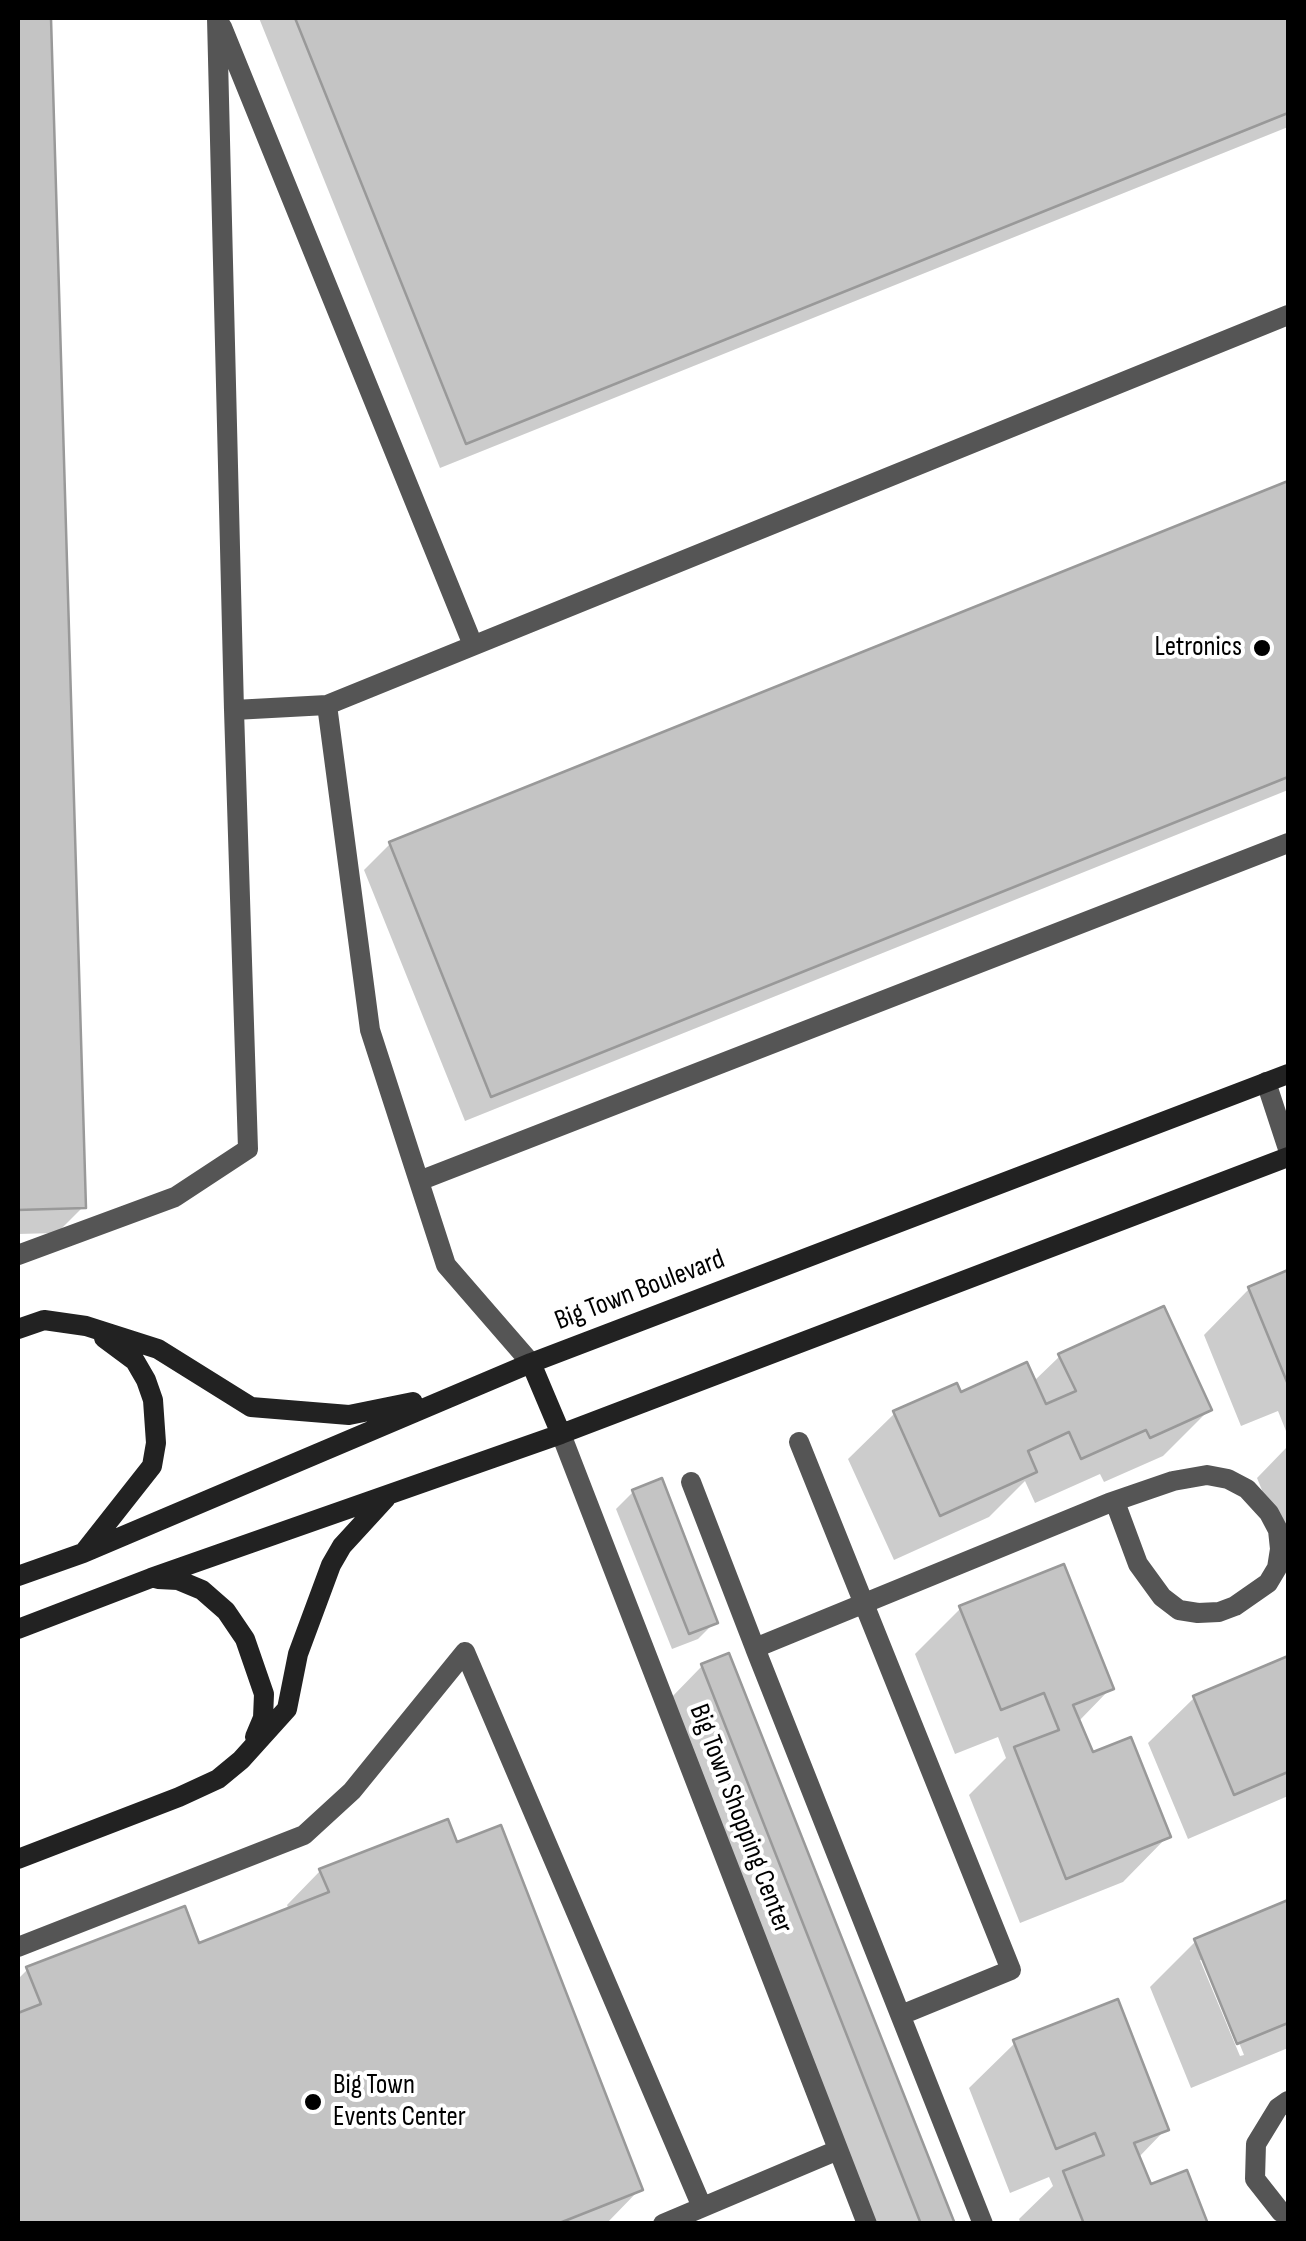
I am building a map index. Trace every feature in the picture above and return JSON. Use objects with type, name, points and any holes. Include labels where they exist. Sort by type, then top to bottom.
[{"type":"main road","name":"Big Town Boulevard","points":[[18,1576],[84,1553],[531,1363],[1288,1074]]},
{"type":"main road","points":[[18,1629],[151,1578],[561,1434],[1288,1157]]},
{"type":"main road","points":[[18,1329],[44,1320],[86,1326],[158,1348],[251,1407],[349,1415],[454,1394]]},
{"type":"main road","points":[[84,1553],[152,1466],[156,1443],[146,1380],[135,1361],[86,1326]]},
{"type":"main road","points":[[531,1363],[561,1434]]},
{"type":"main road","points":[[18,1859],[178,1797],[218,1778],[241,1760],[287,1709],[298,1654],[330,1565],[342,1546],[388,1496]]},
{"type":"main road","points":[[151,1578],[178,1580],[202,1590],[226,1611],[245,1639],[264,1694],[264,1718],[241,1760]]},
{"type":"lane","points":[[218,18],[473,646]]},
{"type":"lane","points":[[18,1254],[175,1197],[248,1149],[218,18]]},
{"type":"lane","points":[[234,710],[327,705],[1288,315]]},
{"type":"lane","points":[[327,705],[370,1030],[446,1265],[531,1363]]},
{"type":"lane","points":[[419,1181],[1288,844]]},
{"type":"lane","points":[[1266,1082],[1288,1148]]},
{"type":"lane","name":"Big Town Shopping Center","points":[[561,1434],[867,2224]]},
{"type":"lane","points":[[799,1442],[1010,1970],[900,2015]]},
{"type":"lane","points":[[755,1648],[1116,1502],[1173,1481],[1207,1475],[1247,1489],[1269,1513],[1278,1530],[1277,1568],[1268,1583],[1235,1606],[1198,1614],[1180,1610],[1162,1597],[1138,1564],[1116,1502]]},
{"type":"lane","points":[[690,1482],[983,2224]]},
{"type":"lane","points":[[18,1946],[304,1835],[352,1791],[465,1652],[702,2207]]},
{"type":"lane","points":[[1288,2101],[1278,2108],[1256,2144],[1255,2180],[1281,2212],[1288,2214]]},
{"type":"lane","points":[[662,2224],[838,2150]]},
{"type":"building","points":[[18,18],[51,18],[86,1208],[18,1210]]},
{"type":"building","points":[[295,18],[1288,18],[1288,113],[466,444]]},
{"type":"building","points":[[1288,481],[1288,777],[491,1097],[389,842]]},
{"type":"building","points":[[1288,1270],[1288,1381],[1287,1382],[1248,1287]]},
{"type":"building","points":[[1164,1306],[1212,1410],[1150,1438],[1146,1430],[1081,1459],[1069,1432],[1028,1451],[1037,1472],[940,1516],[893,1411],[957,1383],[961,1392],[1027,1362],[1046,1404],[1076,1391],[1058,1354]]},
{"type":"building","points":[[662,1478],[718,1623],[689,1634],[632,1490]]},
{"type":"building","points":[[1064,1564],[1114,1689],[1073,1705],[1093,1752],[1131,1737],[1171,1837],[1066,1879],[1014,1747],[1059,1730],[1044,1693],[1001,1710],[959,1606]]},
{"type":"building","points":[[729,1653],[955,2224],[921,2224],[701,1664]]},
{"type":"building","points":[[1288,1656],[1288,1772],[1234,1795],[1193,1696]]},
{"type":"building","name":"Big Town Events Center","points":[[448,1819],[457,1842],[501,1825],[643,2190],[557,2224],[18,2224],[18,2013],[41,2004],[26,1967],[185,1906],[199,1943],[329,1892],[319,1869]]},
{"type":"building","points":[[1288,1900],[1288,2023],[1237,2044],[1194,1939]]},
{"type":"building","points":[[1118,1999],[1169,2130],[1134,2143],[1151,2184],[1187,2170],[1208,2224],[1084,2224],[1063,2171],[1104,2155],[1095,2133],[1056,2149],[1013,2040]]},
{"type":"place","name":"Letronics","points":[[1262,648]]},
{"type":"place","name":"Big Town Events Center","points":[[313,2102]]}]
